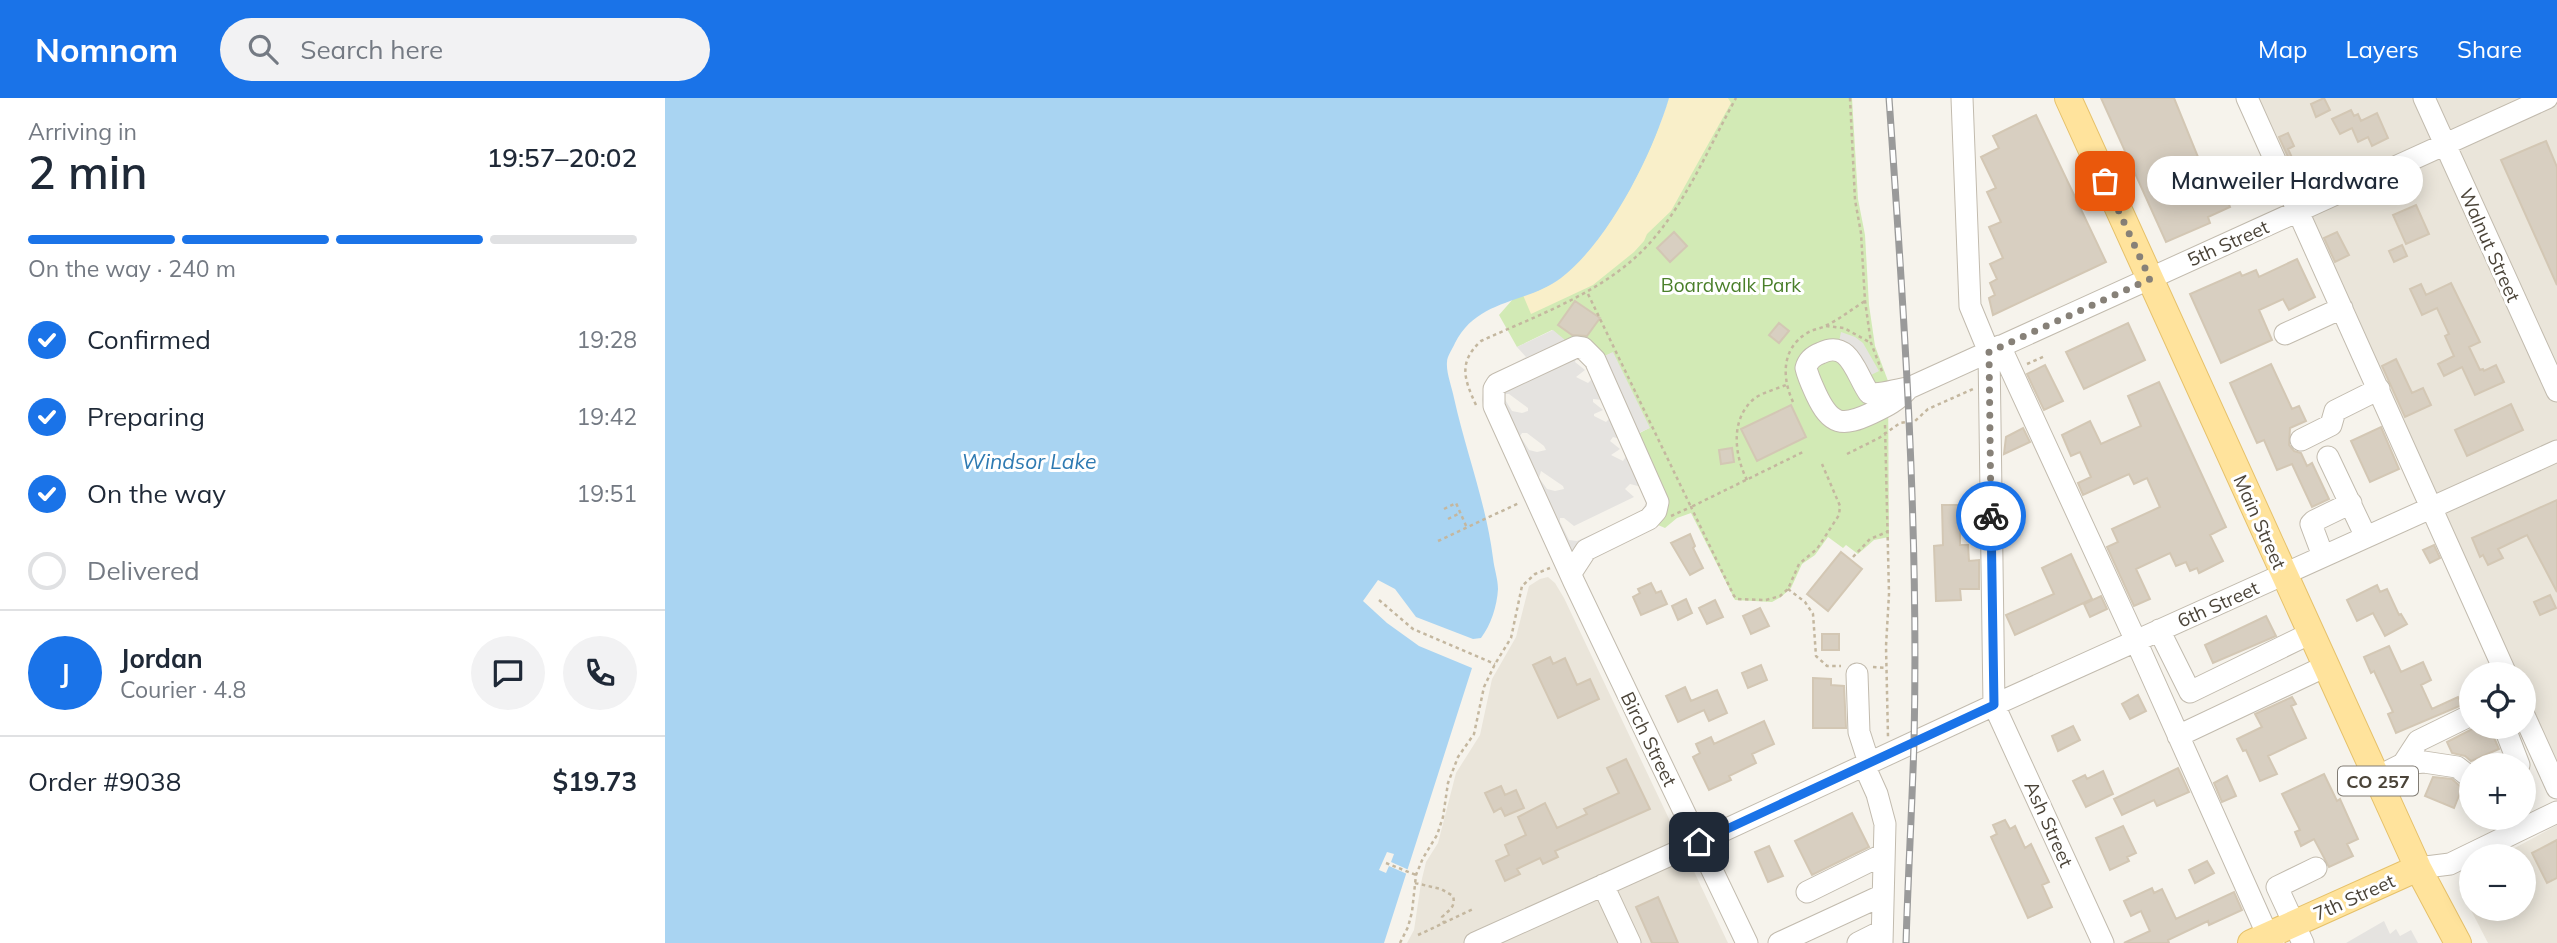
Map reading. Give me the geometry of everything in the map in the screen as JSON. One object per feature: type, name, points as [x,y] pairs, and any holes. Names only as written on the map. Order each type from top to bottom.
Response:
[{"type":"main road","name":"Main Street","points":[[2068,98],[2418,869],[2458,943]]},
{"type":"main road","name":"7th Street","points":[[2264,941],[2299,933],[2418,869]]},
{"type":"street","points":[[1962,98],[1970,306],[1995,349],[2012,371],[2251,899],[2264,941]]},
{"type":"street","points":[[2247,98],[2501,662]]},
{"type":"street","name":"Walnut Street","points":[[2424,98],[2557,391]]},
{"type":"street","name":"5th Street","points":[[1909,388],[2547,98]]},
{"type":"street","points":[[2285,334],[2342,308]]},
{"type":"street","name":"Birch Street","points":[[1571,573],[1586,550],[1649,519],[1656,511],[1658,502],[1595,360],[1583,348],[1569,348],[1503,380],[1494,388],[1494,406],[1571,573],[1747,943]]},
{"type":"street","points":[[1994,705],[1990,381],[1995,349]]},
{"type":"street","points":[[1828,350],[1837,350],[1851,359],[1869,393],[1877,395],[1890,390],[1909,388],[1896,402],[1845,423],[1830,418],[1823,409],[1806,368],[1808,362],[1817,355],[1828,350]]},
{"type":"street","points":[[2301,440],[2331,425],[2335,411],[2379,389]]},
{"type":"street","name":"6th Street","points":[[1475,943],[2557,451]]},
{"type":"street","points":[[2328,457],[2367,537]]},
{"type":"street","points":[[2323,556],[2311,530],[2311,524],[2351,503]]},
{"type":"street","points":[[2159,630],[2190,692],[2311,633]]},
{"type":"street","points":[[2178,736],[2326,666]]},
{"type":"street","points":[[1857,669],[1859,732],[1885,824],[1882,937],[1858,943]]},
{"type":"street","name":"Ash Street","points":[[1994,705],[2103,943]]},
{"type":"street","points":[[2403,764],[2418,741],[2459,721]]},
{"type":"street","points":[[2535,739],[2557,788]]},
{"type":"street","points":[[2377,777],[2403,764],[2424,762],[2459,769]]},
{"type":"street","name":"7th Street","points":[[2536,806],[2557,797]]},
{"type":"street","name":"7th Street","points":[[2418,869],[2450,864],[2557,812]]},
{"type":"street","name":"7th Street","points":[[2418,869],[2444,850],[2485,830]]},
{"type":"street","points":[[1807,892],[1884,854]]},
{"type":"street","points":[[2251,899],[2316,867]]},
{"type":"street","points":[[1603,886],[1630,943]]},
{"type":"street","points":[[2277,887],[2299,933]]},
{"type":"street","points":[[1779,943],[1883,895]]},
{"type":"path","points":[[1850,98],[1855,200],[1861,233],[1865,301],[1871,343],[1882,370],[1883,384]]},
{"type":"path","points":[[1587,292],[1737,598],[1766,600],[1780,596],[1787,589],[1799,564],[1817,549],[1839,515],[1840,506],[1822,464]]},
{"type":"path","points":[[1826,326],[1844,328],[1871,343]]},
{"type":"path","points":[[2012,371],[2045,356]]},
{"type":"path","points":[[1847,454],[1900,424],[1915,421],[1928,410],[1990,381]]},
{"type":"path","points":[[1747,480],[1741,469],[1736,444],[1741,415],[1755,398],[1786,385]]},
{"type":"path","points":[[1884,415],[1889,594],[1889,753]]},
{"type":"path","points":[[1691,507],[1805,451]]},
{"type":"path","points":[[1438,541],[1523,502]]},
{"type":"path","points":[[1444,509],[1456,503],[1467,528]]},
{"type":"path","points":[[1448,519],[1460,513]]},
{"type":"path","points":[[1853,557],[1870,538],[1887,532]]},
{"type":"path","points":[[1787,589],[1805,602],[1813,614],[1814,651],[1821,663],[1857,669],[1887,668]]},
{"type":"path","points":[[1380,600],[1413,629],[1495,664]]},
{"type":"path","points":[[1386,863],[1416,875]]},
{"type":"path","points":[[1415,883],[1441,889],[1453,895],[1455,902],[1453,908],[1442,917],[1444,923]]},
{"type":"path","points":[[1418,935],[1473,909]]},
{"type":"shaded area","points":[[2251,98],[2557,98],[2557,768],[2536,721],[2536,662],[2509,662]]},
{"type":"shaded area","points":[[1553,330],[1565,340],[1574,340],[1600,358],[1613,352],[1650,428],[1636,434],[1665,512],[1663,519],[1655,528],[1560,574],[1484,410],[1482,400],[1484,387],[1492,375],[1526,357],[1517,347]],"holes":[[[1576,359],[1581,359],[1591,371],[1591,380],[1588,383],[1576,377],[1585,370],[1575,362]],[[1505,394],[1528,408],[1528,411],[1522,413],[1512,411],[1504,398]],[[1593,399],[1602,400],[1610,418],[1606,422],[1594,416],[1603,410],[1593,402]],[[1522,433],[1527,433],[1546,450],[1529,450],[1520,436]],[[1613,437],[1620,439],[1627,455],[1623,461],[1611,455],[1620,449],[1610,441]],[[1541,471],[1564,489],[1547,489],[1539,478]],[[1630,484],[1642,487],[1648,500],[1641,512],[1577,541],[1569,540],[1560,522],[1560,518],[1564,518],[1574,526],[1634,497],[1625,489]]]},
{"type":"shaded area","points":[[1841,332],[1863,343],[1879,371],[1869,376],[1839,342]]},
{"type":"shaded area","points":[[1548,577],[1564,598],[1728,943],[1407,943],[1414,930],[1426,862],[1438,843],[1456,773],[1480,735],[1492,679],[1516,637],[1529,586]]},
{"type":"shaded area","points":[[2557,825],[2557,943],[2488,943],[2477,921],[2536,921],[2536,844],[2522,844]]},
{"type":"shaded area","points":[[2384,921],[2390,934],[2396,929],[2400,936],[2411,930],[2418,943],[2346,943]]},
{"type":"green space","name":"Boardwalk Park","points":[[1669,98],[1852,98],[1858,199],[1865,235],[1869,305],[1875,346],[1888,381],[1889,537],[1874,540],[1858,554],[1846,545],[1843,548],[1828,537],[1815,555],[1802,564],[1791,588],[1772,602],[1735,600],[1691,513],[1677,518],[1665,528],[1658,525],[1663,519],[1636,435],[1649,428],[1612,353],[1600,358],[1574,340],[1565,341],[1552,330],[1517,347],[1499,315],[1513,299],[1523,295],[1661,124]]},
{"type":"sand","points":[[1669,98],[1728,98],[1731,103],[1671,211],[1647,234],[1634,252],[1593,285],[1531,314],[1523,295],[1548,286],[1572,268],[1594,243],[1633,184]]},
{"type":"water","name":"Windsor Lake","points":[[665,98],[1669,98],[1652,145],[1627,195],[1612,220],[1579,262],[1548,286],[1504,303],[1476,318],[1465,328],[1448,357],[1448,375],[1486,517],[1497,581],[1495,609],[1485,633],[1481,638],[1473,639],[1416,617],[1395,589],[1378,580],[1363,601],[1387,623],[1419,646],[1472,668],[1384,943],[665,943]]},
{"type":"pier","points":[[1387,852],[1394,854],[1391,862],[1409,870],[1407,874],[1389,866],[1386,873],[1379,870]]},
{"type":"building","points":[[2101,98],[2174,98],[2202,167],[2211,163],[2224,192],[2236,186],[2241,196],[2228,202],[2230,207],[2208,217],[2210,223],[2166,242]]},
{"type":"building","points":[[2324,98],[2330,110],[2316,117],[2311,104]]},
{"type":"building","points":[[2351,110],[2354,116],[2358,114],[2361,121],[2377,113],[2388,138],[2372,146],[2368,137],[2358,142],[2352,128],[2340,134],[2332,119]]},
{"type":"building","points":[[2036,115],[2106,262],[1993,315],[1989,298],[1995,295],[1990,283],[1997,279],[1990,264],[2003,258],[1989,227],[2001,222],[1987,192],[1996,188],[1981,157],[1999,148],[1993,136]]},
{"type":"building","points":[[2288,133],[2294,146],[2288,149],[2301,177],[2298,179],[2279,137]]},
{"type":"building","points":[[2546,141],[2557,167],[2557,285],[2501,160]]},
{"type":"building","points":[[2416,205],[2429,234],[2406,244],[2393,215]]},
{"type":"building","points":[[1674,232],[1687,246],[1670,262],[1657,248]]},
{"type":"building","points":[[2337,232],[2349,255],[2335,262],[2324,238]]},
{"type":"building","points":[[2402,245],[2407,256],[2394,262],[2389,251]]},
{"type":"building","points":[[2297,259],[2315,297],[2289,310],[2283,299],[2259,310],[2272,340],[2221,363],[2190,294],[2240,272],[2242,276],[2256,270],[2259,277]]},
{"type":"building","points":[[2451,283],[2480,342],[2469,347],[2480,370],[2484,371],[2496,365],[2504,382],[2475,395],[2462,367],[2444,376],[2438,364],[2454,356],[2445,336],[2449,334],[2437,308],[2422,315],[2410,289],[2421,284],[2426,295]]},
{"type":"building","points":[[1575,301],[1600,318],[1587,336],[1572,335],[1558,325]]},
{"type":"building","points":[[1779,323],[1789,331],[1779,343],[1769,335]]},
{"type":"building","points":[[2128,323],[2145,360],[2084,389],[2066,352]]},
{"type":"building","points":[[2396,359],[2412,393],[2423,388],[2431,405],[2405,417],[2382,366]]},
{"type":"building","points":[[2271,364],[2292,409],[2299,406],[2306,421],[2290,428],[2289,445],[2294,451],[2301,453],[2307,466],[2312,463],[2329,499],[2312,507],[2292,464],[2277,470],[2264,440],[2257,443],[2230,383]]},
{"type":"building","points":[[2045,365],[2063,401],[2044,410],[2027,374]]},
{"type":"building","points":[[2159,382],[2226,527],[2210,535],[2223,561],[2199,573],[2197,568],[2190,571],[2186,562],[2176,566],[2170,553],[2136,569],[2150,599],[2134,606],[2107,547],[2118,542],[2112,529],[2160,507],[2147,478],[2134,484],[2129,474],[2083,495],[2078,483],[2091,477],[2080,452],[2071,456],[2062,435],[2090,421],[2101,444],[2141,426],[2128,396]]},
{"type":"building","points":[[2511,404],[2523,430],[2467,456],[2455,430]]},
{"type":"building","points":[[1791,405],[1806,437],[1757,461],[1741,429]]},
{"type":"building","points":[[2381,427],[2399,469],[2370,482],[2351,441]]},
{"type":"building","points":[[2023,428],[2030,442],[2004,454],[2006,437]]},
{"type":"building","points":[[1732,448],[1734,462],[1721,464],[1719,450]]},
{"type":"building","points":[[2557,500],[2557,592],[2527,535],[2498,549],[2503,558],[2488,565],[2483,555],[2480,557],[2472,538]]},
{"type":"building","points":[[1942,505],[1960,505],[1960,545],[1968,545],[1969,561],[1979,560],[1979,589],[1960,589],[1961,600],[1936,601],[1934,546],[1943,545]]},
{"type":"building","points":[[1690,534],[1695,546],[1693,548],[1703,568],[1690,575],[1671,543]]},
{"type":"building","points":[[2434,545],[2440,558],[2430,563],[2423,550]]},
{"type":"building","points":[[1841,552],[1862,569],[1828,611],[1807,594]]},
{"type":"building","points":[[2071,554],[2092,599],[2015,635],[2006,615],[2054,594],[2042,568]]},
{"type":"building","points":[[1651,583],[1656,593],[1661,591],[1667,604],[1641,615],[1633,597],[1640,593],[1638,589]]},
{"type":"building","points":[[2377,585],[2380,592],[2387,589],[2399,615],[2401,614],[2407,624],[2385,636],[2373,613],[2357,621],[2347,600]]},
{"type":"building","points":[[2550,595],[2556,608],[2540,615],[2534,602]]},
{"type":"building","points":[[2101,596],[2107,609],[2090,617],[2084,604]]},
{"type":"building","points":[[1686,599],[1692,613],[1678,620],[1672,606]]},
{"type":"building","points":[[1715,600],[1723,617],[1707,624],[1699,608]]},
{"type":"building","points":[[1760,608],[1769,626],[1751,634],[1743,616]]},
{"type":"building","points":[[2266,616],[2276,636],[2213,663],[2205,645]]},
{"type":"building","points":[[1822,634],[1839,634],[1839,650],[1822,650]]},
{"type":"building","points":[[2389,646],[2401,672],[2423,662],[2431,680],[2421,685],[2432,709],[2458,697],[2459,706],[2396,733],[2388,714],[2393,712],[2374,671],[2371,673],[2364,657]]},
{"type":"building","points":[[1550,657],[1553,664],[1565,658],[1577,685],[1590,679],[1599,699],[1558,718],[1533,665]]},
{"type":"building","points":[[1761,665],[1767,680],[1748,688],[1742,673]]},
{"type":"building","points":[[1813,678],[1831,679],[1831,685],[1844,686],[1846,728],[1813,728]]},
{"type":"building","points":[[1685,687],[1691,701],[1717,690],[1727,713],[1709,721],[1704,710],[1678,722],[1666,696]]},
{"type":"building","points":[[2138,695],[2146,711],[2130,719],[2122,704]]},
{"type":"building","points":[[2292,697],[2296,704],[2291,706],[2306,738],[2268,756],[2277,774],[2260,781],[2246,750],[2243,751],[2237,739],[2262,727],[2255,714]]},
{"type":"building","points":[[1764,721],[1774,744],[1752,754],[1756,763],[1729,776],[1731,780],[1709,790],[1693,757],[1700,753],[1696,744],[1711,737],[1714,744]]},
{"type":"building","points":[[2073,726],[2080,740],[2058,751],[2052,736]]},
{"type":"building","points":[[2459,736],[2459,739],[2495,739],[2499,749],[2490,753],[2459,755],[2452,753],[2447,742]]},
{"type":"building","points":[[1626,759],[1650,809],[1555,851],[1558,857],[1543,864],[1540,858],[1517,869],[1520,874],[1505,881],[1496,861],[1509,855],[1505,845],[1526,835],[1518,817],[1545,803],[1557,828],[1587,814],[1584,809],[1619,793],[1607,768]]},
{"type":"building","points":[[2178,768],[2189,792],[2157,806],[2154,800],[2122,815],[2114,799]]},
{"type":"building","points":[[2103,771],[2113,794],[2086,807],[2073,781],[2085,775],[2087,779]]},
{"type":"building","points":[[2324,774],[2337,801],[2340,799],[2358,839],[2347,844],[2353,856],[2329,867],[2314,839],[2301,846],[2295,832],[2300,830],[2282,794]]},
{"type":"building","points":[[2227,776],[2236,796],[2222,802],[2214,783]]},
{"type":"building","points":[[2433,777],[2452,779],[2459,785],[2459,796],[2454,808],[2425,796]]},
{"type":"building","points":[[1501,786],[1505,795],[1516,790],[1524,808],[1505,816],[1501,808],[1494,812],[1485,793]]},
{"type":"building","points":[[1852,813],[1869,847],[1812,875],[1795,841]]},
{"type":"building","points":[[2005,820],[2010,829],[2015,826],[2025,848],[2031,844],[2049,882],[2042,885],[2052,907],[2028,918],[1991,837],[1997,834],[1993,825]]},
{"type":"building","points":[[2123,826],[2136,853],[2127,857],[2129,861],[2110,870],[2096,838]]},
{"type":"building","points":[[2557,840],[2557,878],[2547,883],[2536,861],[2536,851]]},
{"type":"building","points":[[1769,846],[1783,876],[1768,882],[1755,852]]},
{"type":"building","points":[[2207,861],[2214,873],[2195,883],[2189,870]]},
{"type":"building","points":[[2152,888],[2154,893],[2162,889],[2176,919],[2234,892],[2242,910],[2209,925],[2208,921],[2168,940],[2169,943],[2124,943],[2150,931],[2141,911],[2131,916],[2124,901]]},
{"type":"building","points":[[1658,897],[1678,943],[1652,943],[1636,907]]},
{"type":"railway","points":[[1889,98],[1905,339],[1914,581],[1914,742],[1906,943]]},
{"type":"way so far","points":[[1991,516],[1989,352],[2150,279],[2105,181]]},
{"type":"place","name":"Manweiler Hardware","points":[[2105,181]]},
{"type":"route","points":[[1699,842],[1994,705],[1991,516]]}]
